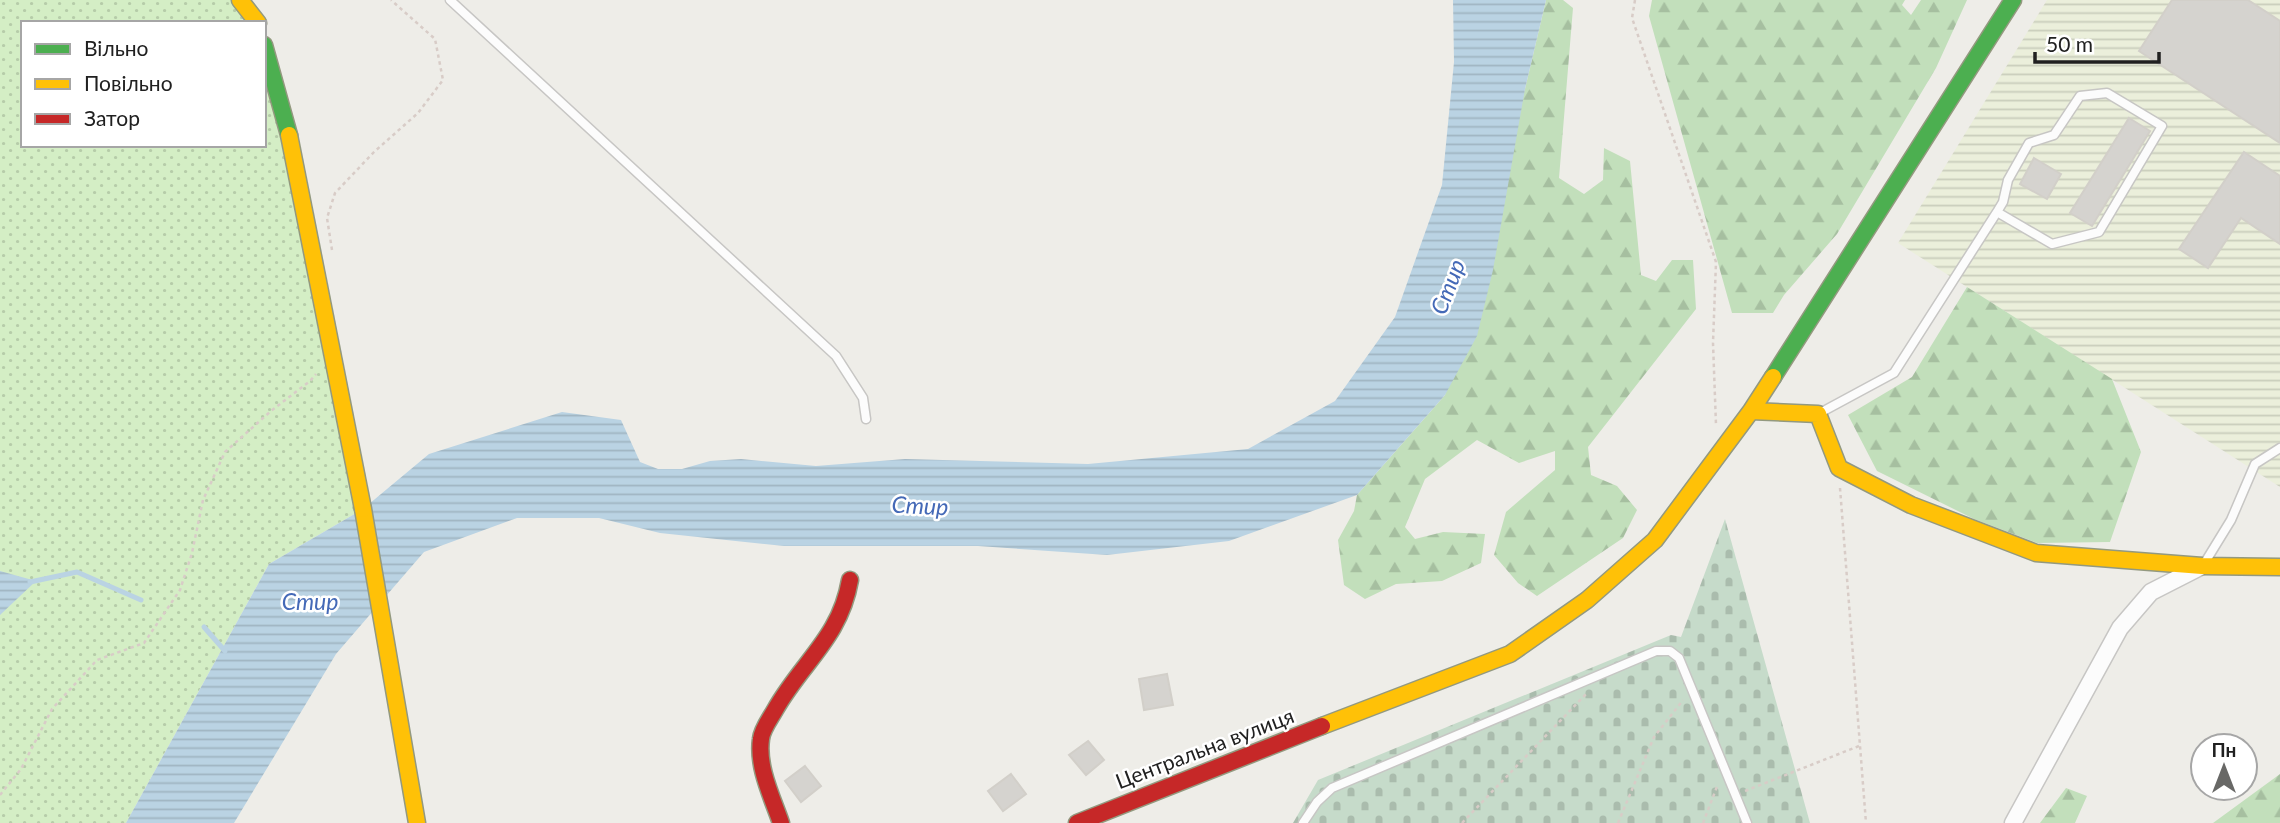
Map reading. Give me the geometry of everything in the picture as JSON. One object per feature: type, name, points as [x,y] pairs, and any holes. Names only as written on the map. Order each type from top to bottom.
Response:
[{"type":"street","points":[[240,0],[256,21]]},
{"type":"street","name":"Центральна вулиця","points":[[1077,823],[1510,654],[1587,600],[1656,540],[1751,411],[2013,0]]},
{"type":"street","points":[[266,52],[289,135],[363,509],[417,823]]},
{"type":"street","points":[[1751,411],[1818,414],[1839,468],[1911,505],[2036,553],[2202,566],[2280,567]]},
{"type":"street","points":[[2013,823],[2120,628],[2151,592],[2202,566]]},
{"type":"street","points":[[781,823],[764,772],[761,736],[779,699],[836,628],[849,599],[850,580]]},
{"type":"lane","points":[[450,0],[836,356],[863,398],[866,419]]},
{"type":"lane","points":[[1818,414],[1894,373],[2003,202],[2008,180],[2029,143],[2054,135],[2080,96],[2107,93],[2162,126],[2099,232],[2052,244],[1997,212]]},
{"type":"lane","points":[[2202,566],[2231,520],[2255,464],[2280,448]]},
{"type":"lane","points":[[1303,823],[1317,802],[1332,788],[1657,651],[1670,651],[1679,658],[1747,823]]},
{"type":"path","points":[[334,257],[327,219],[335,193],[374,152],[418,113],[443,80],[435,39],[391,0]]},
{"type":"path","points":[[1635,0],[1632,18],[1716,262],[1713,343],[1717,456]]},
{"type":"path","points":[[0,795],[22,769],[52,709],[97,660],[144,643],[180,590],[192,553],[203,500],[225,452],[318,372]]},
{"type":"path","points":[[1839,468],[1866,823]]},
{"type":"path","points":[[1462,823],[1602,674]]},
{"type":"path","points":[[1618,823],[1654,737],[1691,688]]},
{"type":"path","points":[[1735,794],[1860,746]]},
{"type":"path","points":[[1703,823],[1724,768]]},
{"type":"green space","points":[[0,0],[240,0],[256,21],[21,21],[21,147],[266,147],[266,54],[363,509],[269,564],[126,823],[0,823]]},
{"type":"green space","points":[[1546,0],[1563,0],[1573,8],[1559,178],[1584,194],[1603,180],[1604,148],[1630,161],[1641,275],[1656,281],[1672,260],[1693,260],[1696,309],[1588,447],[1591,475],[1617,486],[1637,510],[1623,538],[1537,596],[1518,583],[1494,555],[1506,512],[1555,470],[1555,451],[1519,463],[1477,440],[1425,479],[1405,527],[1415,539],[1443,532],[1485,534],[1481,563],[1442,581],[1396,584],[1365,599],[1344,585],[1338,540],[1354,511],[1357,495],[1445,395]]},
{"type":"green space","points":[[1652,0],[1905,0],[1902,5],[1911,15],[1921,0],[1967,0],[1936,68],[1837,234],[1784,295],[1773,313],[1732,313],[1649,16]]},
{"type":"green space","points":[[2047,0],[2280,0],[2280,487],[1898,243]]},
{"type":"green space","points":[[1967,287],[2112,379],[2141,452],[2110,542],[2037,543],[1974,519],[1877,471],[1848,415],[1912,377]]},
{"type":"green space","points":[[1725,519],[1810,823],[1293,823],[1318,780],[1671,635],[1681,637]]},
{"type":"green space","points":[[2280,774],[2280,823],[2213,823],[2242,802],[2259,802],[2259,789]]},
{"type":"green space","points":[[2066,788],[2087,796],[2075,823],[2040,823]]},
{"type":"water","name":"Стир","points":[[1453,0],[1546,0],[1525,89],[1493,270],[1477,336],[1445,395],[1357,495],[1229,541],[1107,555],[978,546],[784,546],[660,533],[599,518],[517,518],[424,552],[336,654],[234,823],[126,823],[269,564],[363,509],[429,454],[562,412],[621,420],[640,462],[658,469],[682,469],[710,461],[741,459],[816,466],[905,459],[1088,464],[1248,449],[1335,401],[1395,317],[1442,185],[1454,62]]},
{"type":"water","points":[[0,571],[36,581],[0,615]]},
{"type":"building","points":[[2172,0],[2248,0],[2280,21],[2280,143],[2139,51]]},
{"type":"building","points":[[2129,118],[2150,131],[2092,226],[2070,213]]},
{"type":"building","points":[[2244,152],[2280,176],[2280,244],[2241,218],[2208,268],[2179,249]]},
{"type":"building","points":[[2034,158],[2061,174],[2047,199],[2020,184]]},
{"type":"building","points":[[1167,674],[1173,705],[1144,710],[1139,679]]},
{"type":"building","points":[[1088,741],[1104,760],[1086,775],[1069,755]]},
{"type":"building","points":[[805,766],[821,786],[801,802],[785,781]]},
{"type":"building","points":[[1011,774],[1026,794],[1003,811],[988,791]]},
{"type":"waterway","points":[[30,582],[77,572],[141,600]]},
{"type":"waterway","points":[[204,627],[225,651]]},
{"type":"traffic: fast","points":[[1773,377],[2013,0]]},
{"type":"traffic: fast","points":[[266,52],[289,135]]},
{"type":"traffic: slow","points":[[240,0],[256,21]]},
{"type":"traffic: slow","points":[[289,135],[363,509]]},
{"type":"traffic: slow","points":[[1322,726],[1510,654],[1587,600],[1655,540],[1751,411],[1773,377]]},
{"type":"traffic: slow","points":[[1751,411],[1818,414],[1839,468],[1911,505],[2036,553],[2202,566],[2280,567]]},
{"type":"traffic: slow","points":[[363,509],[417,823]]},
{"type":"traffic: jam","points":[[781,823],[763,771],[760,750],[762,735],[786,693],[829,634],[838,618],[850,580]]},
{"type":"traffic: jam","points":[[1077,823],[1322,726]]}]
